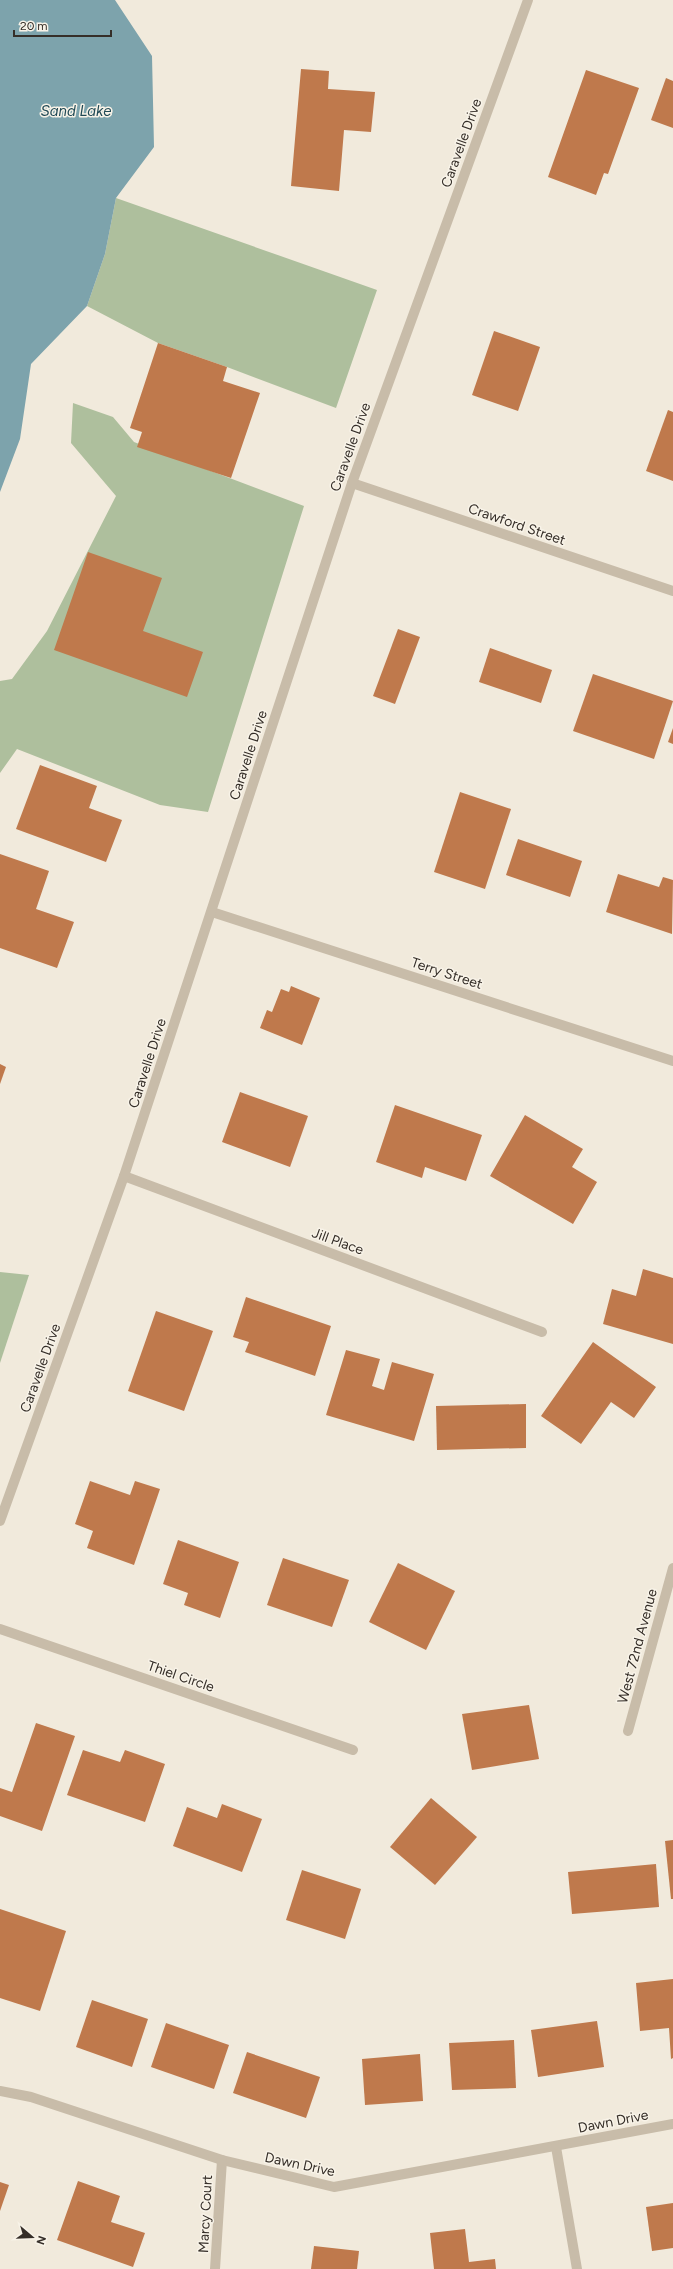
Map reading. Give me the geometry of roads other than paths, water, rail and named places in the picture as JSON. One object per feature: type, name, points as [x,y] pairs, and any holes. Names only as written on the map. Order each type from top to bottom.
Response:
[{"type":"street","name":"Caravelle Drive","points":[[0,1521],[124,1176],[352,483],[528,0]]},
{"type":"street","name":"Crawford Street","points":[[352,483],[673,591]]},
{"type":"street","name":"Terry Street","points":[[212,912],[673,1060]]},
{"type":"street","name":"Jill Place","points":[[124,1176],[542,1332]]},
{"type":"street","name":"West 72nd Avenue","points":[[628,1731],[673,1568]]},
{"type":"street","name":"Thiel Circle","points":[[0,1629],[353,1750]]},
{"type":"street","name":"Dawn Drive","points":[[0,2091],[31,2096],[222,2160],[334,2187],[673,2124]]},
{"type":"street","points":[[556,2146],[577,2269]]},
{"type":"street","name":"Marcy Court","points":[[215,2269],[222,2160]]},
{"type":"water","name":"Sand Lake","points":[[0,0],[115,0],[152,56],[154,147],[116,198],[105,254],[87,306],[31,364],[20,439],[0,492]]}]
